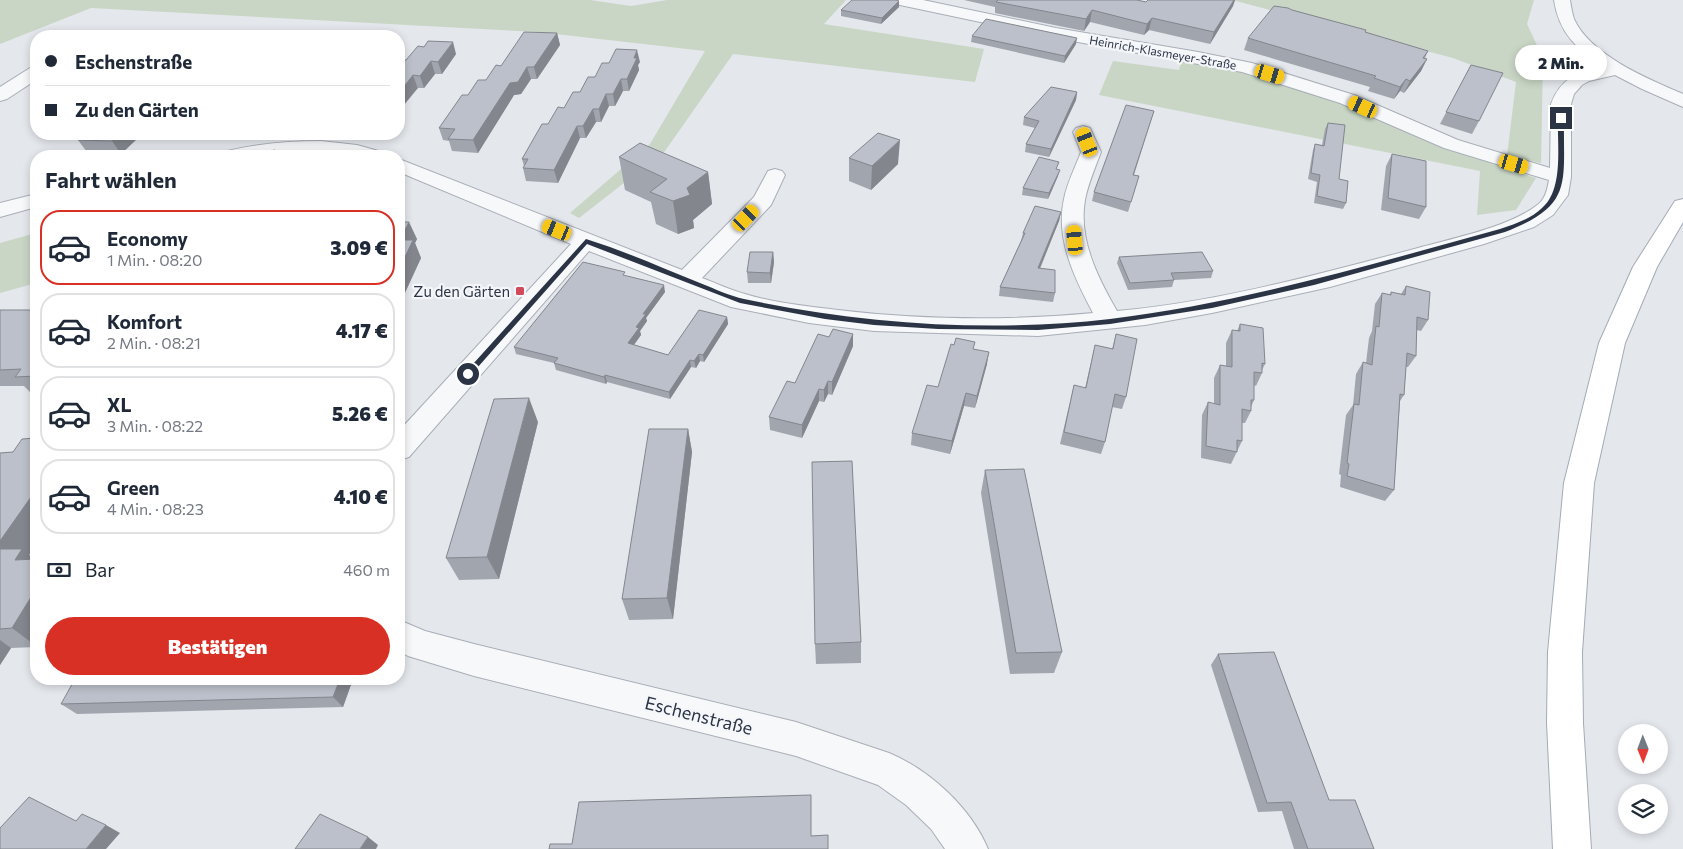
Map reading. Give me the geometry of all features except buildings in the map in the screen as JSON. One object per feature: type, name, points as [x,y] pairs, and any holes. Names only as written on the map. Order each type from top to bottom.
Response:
[{"type":"main road","points":[[1572,849],[1565,723],[1565,652],[1579,483],[1612,343],[1646,267],[1683,206]]},
{"type":"street","name":"Heinrich-Klasmeyer-Straße","points":[[900,0],[1065,35],[1246,67],[1347,99],[1451,144],[1560,178]]},
{"type":"street","points":[[1562,0],[1564,15],[1578,38],[1619,69],[1683,101]]},
{"type":"street","points":[[405,167],[685,281],[740,301],[809,315],[874,323],[989,328],[1110,322],[1212,305],[1275,292],[1503,231],[1526,222],[1545,210],[1556,194],[1560,178],[1561,104],[1564,92],[1569,84],[1587,76],[1619,69]]},
{"type":"street","points":[[0,95],[30,76]]},
{"type":"street","points":[[1083,132],[1091,152],[1075,199],[1073,213],[1075,240],[1082,265],[1110,322]]},
{"type":"street","points":[[268,150],[310,146],[347,150]]},
{"type":"street","points":[[685,281],[763,200],[775,175]]},
{"type":"street","points":[[0,210],[30,202]]},
{"type":"street","points":[[405,442],[509,329],[586,241]]},
{"type":"street","name":"Eschenstraße","points":[[405,638],[420,645],[474,660],[796,739],[889,771],[919,792],[944,816],[969,849]]},
{"type":"green space","points":[[0,0],[590,0],[631,6],[667,0],[846,0],[824,24],[984,49],[975,82],[733,54],[665,151],[579,218],[570,213],[650,144],[705,51],[538,32],[91,8],[35,30],[30,30],[30,32],[0,44]]},
{"type":"green space","points":[[1232,0],[1534,0],[1527,24],[1543,58],[1541,163],[1507,156],[1516,82],[1453,58]]},
{"type":"green space","points":[[1182,58],[1225,67],[1334,100],[1446,148],[1536,178],[1516,210],[1477,215],[1480,171],[1099,95],[1113,61],[1179,70]]},
{"type":"green space","points":[[30,235],[30,285],[0,293],[0,243]]},
{"type":"place","name":"Zu den Gärten","points":[[520,291]]},
{"type":"route","points":[[468,374],[586,241],[740,301],[809,315],[874,323],[989,328],[1110,322],[1212,305],[1314,282],[1503,231],[1526,222],[1545,210],[1556,194],[1560,178],[1561,118]]}]
